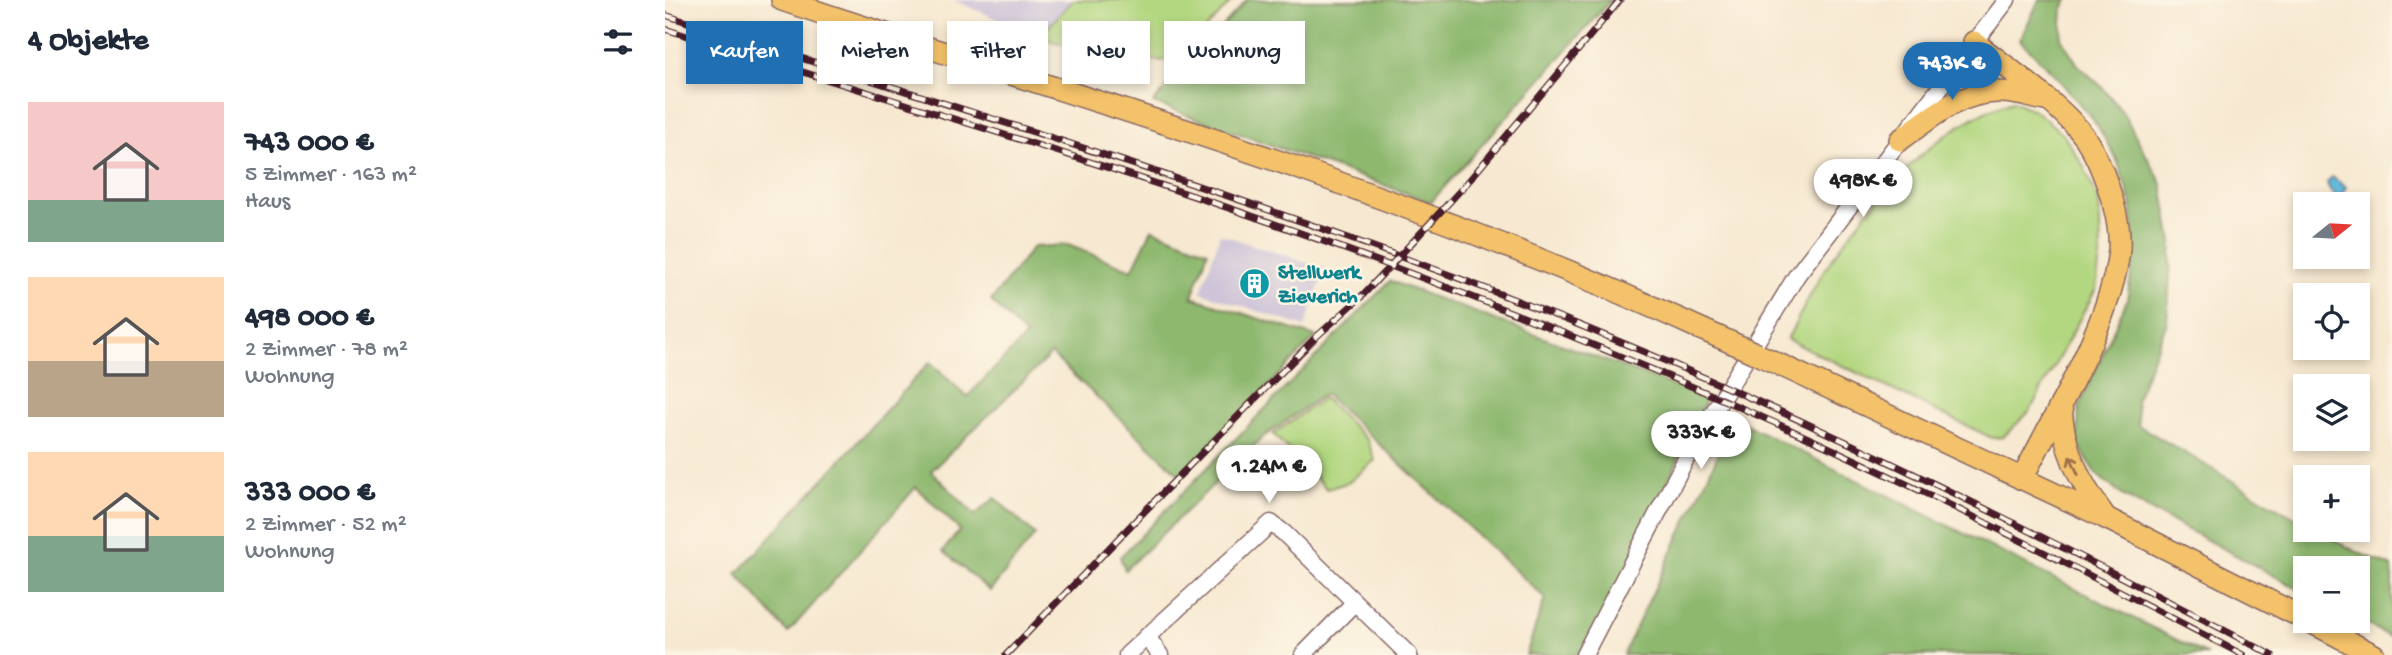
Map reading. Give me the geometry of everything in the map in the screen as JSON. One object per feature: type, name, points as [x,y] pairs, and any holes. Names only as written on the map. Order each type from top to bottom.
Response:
[{"type":"main road","points":[[782,0],[1309,172],[1532,256],[1701,329],[2108,519],[2293,613]]},
{"type":"main road","points":[[1974,42],[2080,131],[2097,158],[2113,197],[2119,248],[2110,294],[2061,403],[2022,479]]},
{"type":"main road","points":[[1900,140],[1962,98],[2000,92],[2046,100]]},
{"type":"main road","points":[[2061,403],[2061,423],[2066,446],[2089,495],[2108,519]]},
{"type":"main road","points":[[2332,633],[2374,655]]},
{"type":"street","points":[[1584,655],[1692,449],[1797,275],[2007,0]]},
{"type":"street","points":[[1127,655],[1271,523],[1409,655]]},
{"type":"street","points":[[1303,655],[1354,603]]},
{"type":"street","points":[[1147,636],[1160,655]]},
{"type":"shaded area","points":[[953,0],[1073,0],[1048,27],[1048,21],[1002,21]]},
{"type":"shaded area","points":[[1220,234],[1325,269],[1305,327],[1201,292]]},
{"type":"green space","points":[[1073,0],[1233,0],[1213,21],[1164,21],[1164,60],[1150,60],[1150,21],[1062,21],[1062,44],[1048,40],[1048,27]]},
{"type":"green space","points":[[1247,0],[1611,0],[1431,202],[1153,103],[1170,84],[1305,84],[1305,21],[1228,21]]},
{"type":"green space","points":[[2039,0],[2068,0],[2063,9],[2061,38],[2078,65],[2102,87],[2122,111],[2162,184],[2172,243],[2167,322],[2136,399],[2138,425],[2293,517],[2293,542],[2338,542],[2366,556],[2293,556],[2293,586],[2122,495],[2095,473],[2077,443],[2079,407],[2127,300],[2135,250],[2131,202],[2117,160],[2096,123],[2055,75],[2020,40]]},
{"type":"green space","points":[[2013,101],[2034,110],[2062,133],[2083,165],[2099,201],[2101,250],[2096,289],[2030,411],[2003,437],[1992,438],[1787,339],[1826,269],[1849,235],[1889,187],[1934,144],[1985,112]]},
{"type":"green space","points":[[1152,229],[1208,251],[1192,297],[1316,337],[1181,476],[1051,354],[931,471],[975,515],[995,498],[1035,535],[990,591],[943,551],[960,530],[916,487],[788,633],[737,574],[930,362],[967,397],[1026,336],[991,301],[1033,247],[1068,245],[1132,270]]},
{"type":"green space","points":[[1390,281],[1707,398],[1587,655],[1526,655],[1545,598],[1325,394],[1263,437],[1125,570],[1120,557]]},
{"type":"green space","points":[[1324,398],[1367,440],[1375,460],[1349,482],[1327,489],[1273,434]]},
{"type":"green space","points":[[1735,419],[2207,655],[1623,655]]},
{"type":"green space","points":[[2370,558],[2392,567],[2392,638],[2370,626]]},
{"type":"water","points":[[2332,177],[2346,187],[2344,192],[2331,192],[2327,182]]},
{"type":"railway","points":[[1006,655],[1316,337],[1360,298],[1467,183],[1620,0]]},
{"type":"railway","points":[[665,15],[1230,197],[1453,276],[1564,319],[1655,356],[1834,436],[2098,565],[2272,655]]},
{"type":"railway","points":[[665,29],[1221,205],[1530,319],[1654,370],[1839,452],[2072,566],[2243,655]]},
{"type":"place","name":"Stellwerk Zieverich","points":[[1255,283]]}]
